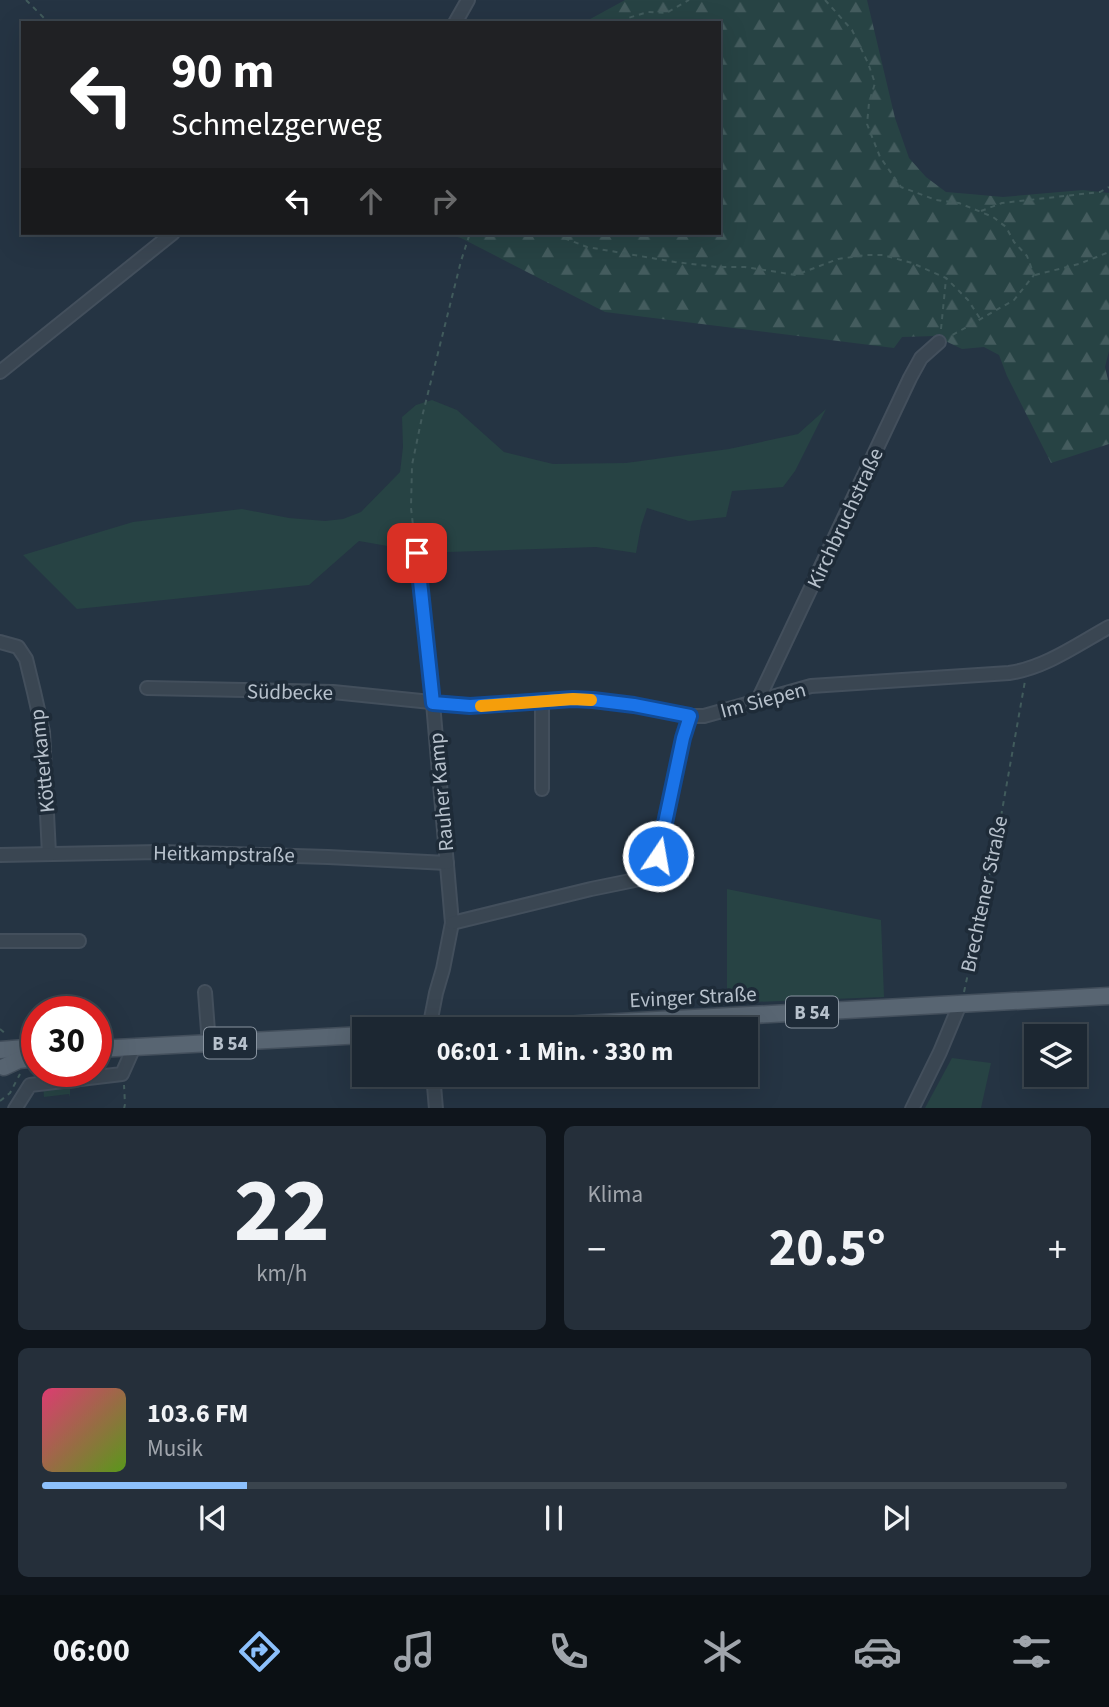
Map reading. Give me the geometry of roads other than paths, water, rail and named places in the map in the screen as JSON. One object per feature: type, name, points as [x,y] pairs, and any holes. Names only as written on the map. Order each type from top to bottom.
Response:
[{"type":"main road","name":"Evinger Straße","points":[[715,1017],[1109,996]]},
{"type":"main road","name":"B 54","points":[[112,1048],[352,1036]]},
{"type":"main road","points":[[1,1062],[21,1054]]},
{"type":"main road","points":[[1,1062],[21,1060]]},
{"type":"street","points":[[456,21],[468,0]]},
{"type":"street","points":[[0,372],[171,235]]},
{"type":"street","name":"Kirchbruchstraße","points":[[758,700],[910,378],[921,358],[939,342]]},
{"type":"street","name":"Rauher Kamp","points":[[417,553],[452,923],[431,1017]]},
{"type":"street","name":"Im Siepen","points":[[452,923],[640,879],[648,874],[658,856],[690,716],[716,713],[811,686],[1026,670],[1109,627]]},
{"type":"street","name":"Kötterkamp","points":[[0,642],[18,647],[26,659],[34,692],[43,732],[50,854]]},
{"type":"street","name":"Südbecke","points":[[147,688],[333,692],[470,706],[593,700],[690,716]]},
{"type":"street","points":[[542,701],[542,789]]},
{"type":"street","name":"Heitkampstraße","points":[[0,855],[159,852],[447,863]]},
{"type":"street","points":[[0,941],[79,941]]},
{"type":"street","points":[[205,992],[209,1044]]},
{"type":"street","points":[[912,1108],[960,1004]]},
{"type":"street","points":[[15,1108],[30,1085],[122,1074],[134,1047]]},
{"type":"street","points":[[434,1087],[436,1108]]}]
